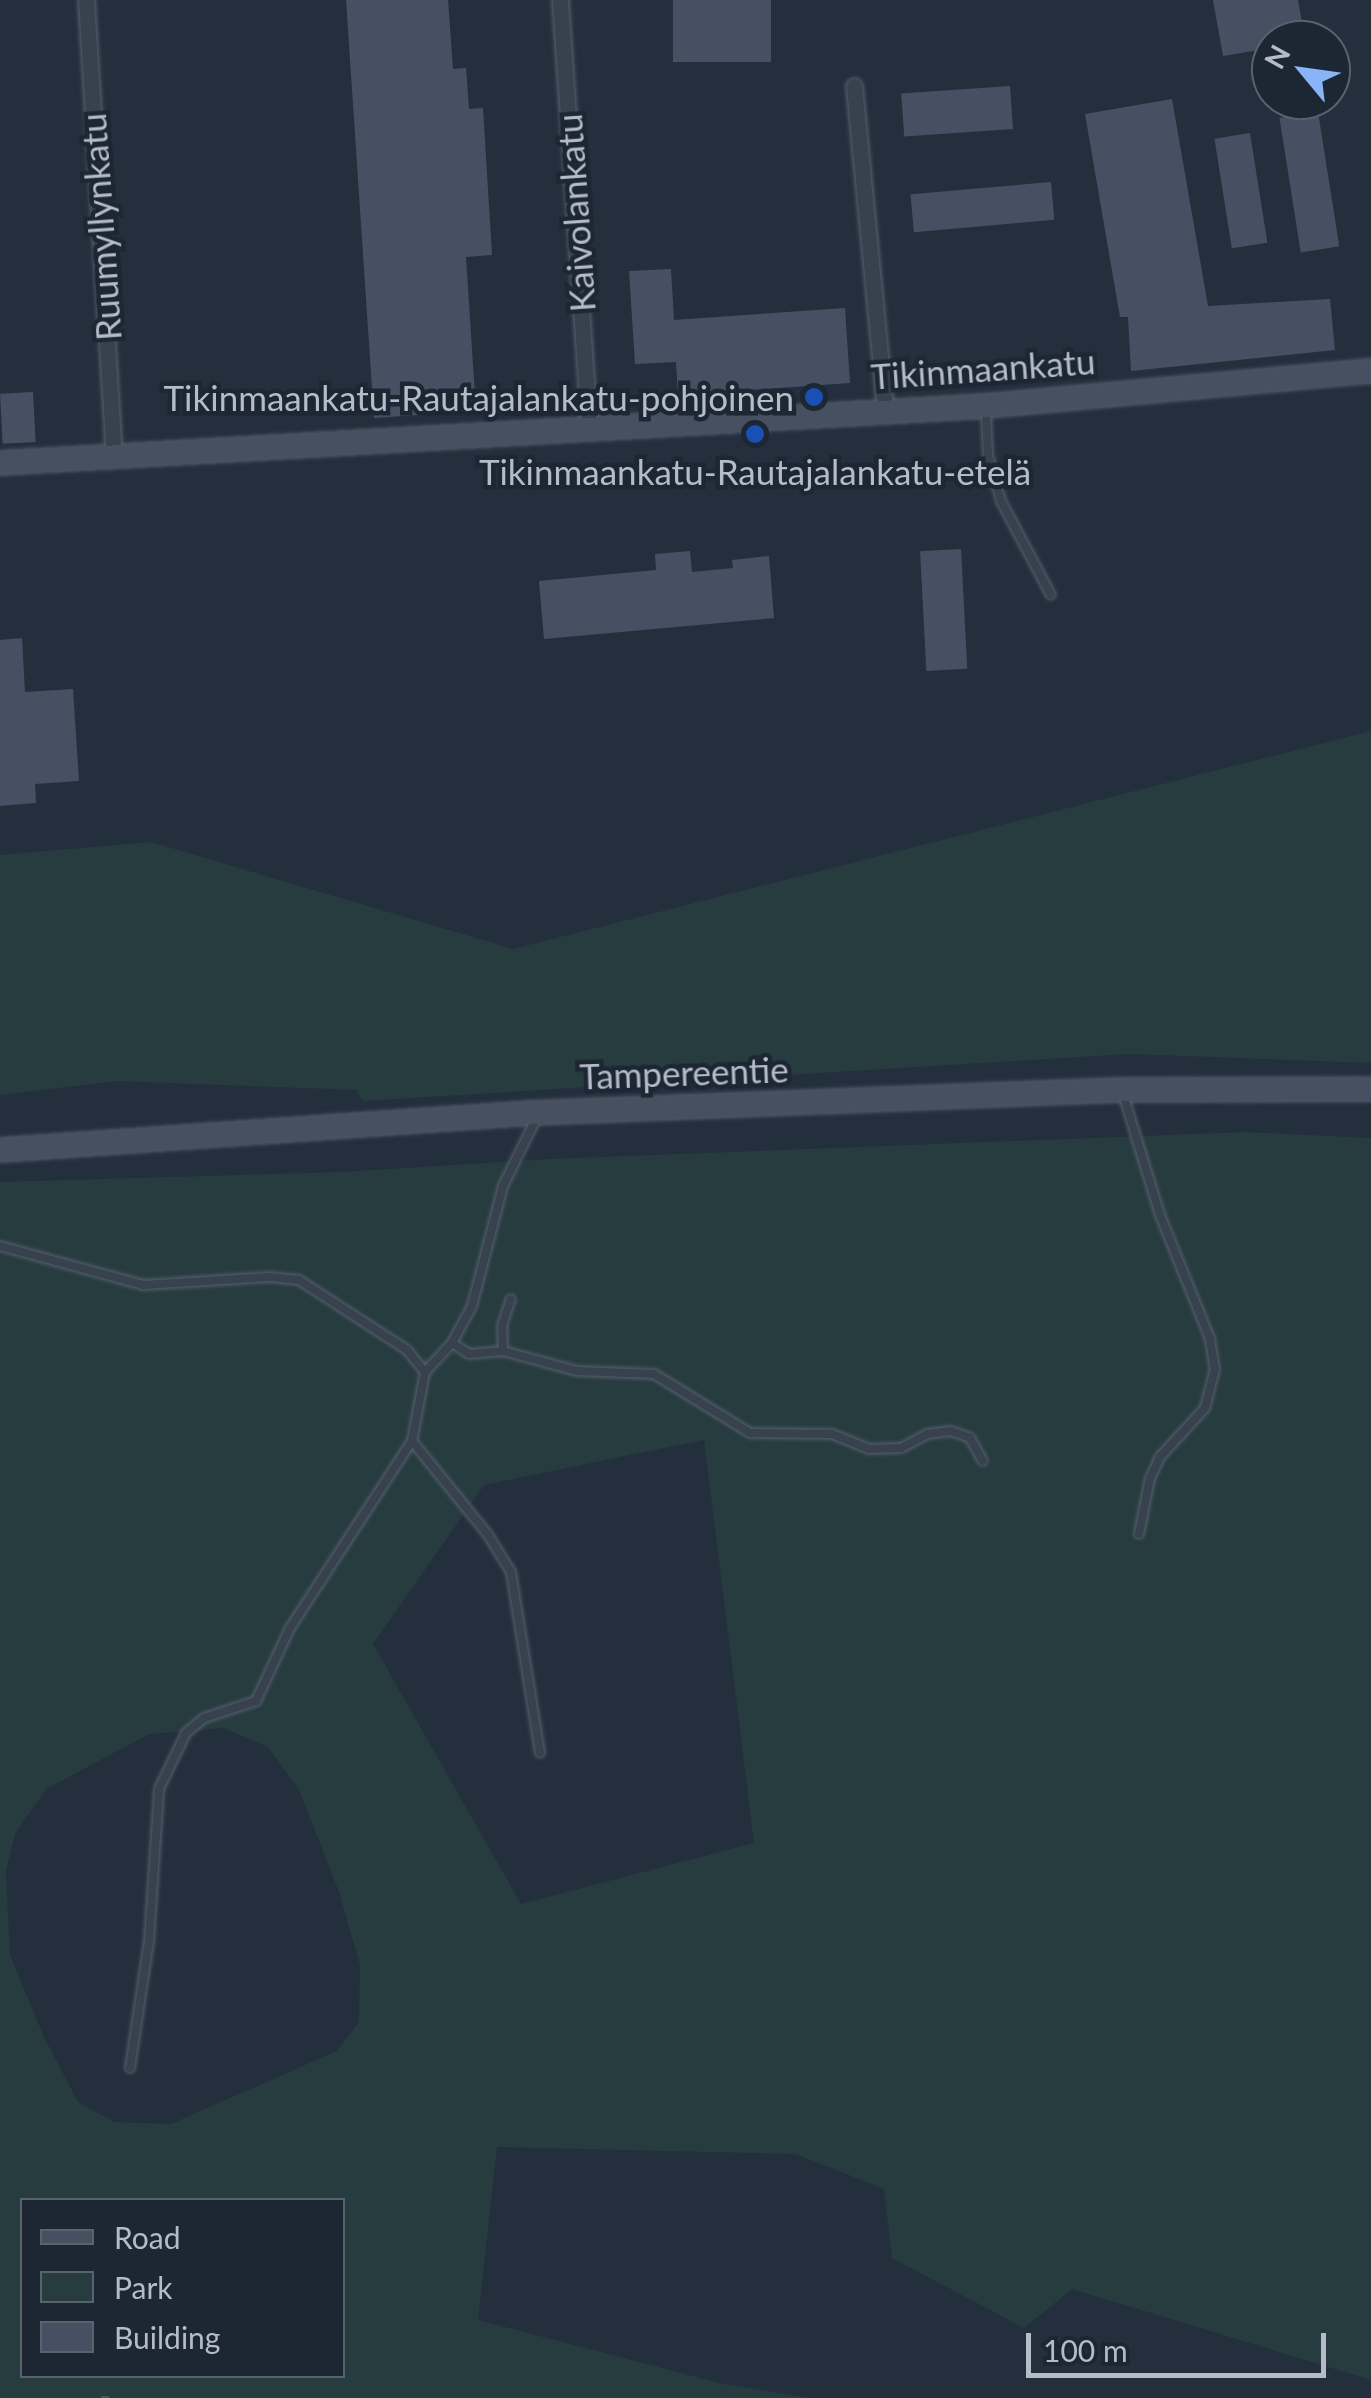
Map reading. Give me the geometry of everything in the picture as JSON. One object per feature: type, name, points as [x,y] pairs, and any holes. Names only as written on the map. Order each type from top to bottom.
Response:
[{"type":"street","name":"Ruumyllynkatu","points":[[86,0],[114,455]]},
{"type":"street","name":"Kaivolankatu","points":[[560,0],[589,427]]},
{"type":"street","points":[[854,86],[885,410]]},
{"type":"street","name":"Tikinmaankatu","points":[[0,463],[985,406],[1371,371]]},
{"type":"street","name":"Tampereentie","points":[[0,1150],[538,1113],[1122,1090],[1371,1089]]},
{"type":"lane","points":[[985,406],[988,455],[1001,501],[1051,594]]},
{"type":"lane","points":[[1122,1090],[1160,1215],[1210,1339],[1215,1370],[1204,1408],[1176,1434],[1155,1468],[1140,1534]]},
{"type":"lane","points":[[130,2068],[149,1940],[159,1789],[186,1733],[204,1718],[256,1701],[290,1628],[412,1441],[425,1372],[452,1343],[472,1306],[502,1186],[538,1113]]},
{"type":"lane","points":[[0,1246],[144,1285],[270,1277],[299,1280],[406,1350],[425,1372]]},
{"type":"lane","points":[[504,1351],[502,1326],[510,1299]]},
{"type":"lane","points":[[452,1343],[469,1354],[504,1351],[578,1371],[654,1374],[750,1433],[799,1430],[832,1434],[869,1449],[901,1448],[927,1434],[951,1431],[970,1438],[983,1460]]},
{"type":"lane","points":[[412,1441],[488,1534],[511,1572],[540,1753]]},
{"type":"path","points":[[101,2398],[116,2398]]},
{"type":"green space","points":[[1371,731],[1371,1063],[1129,1054],[362,1101],[357,1090],[117,1081],[0,1095],[0,855],[151,842],[513,949]]},
{"type":"green space","points":[[1245,1132],[1371,1138],[1371,2380],[1072,2289],[1024,2328],[892,2258],[884,2189],[796,2154],[497,2147],[478,2320],[723,2384],[809,2398],[0,2398],[0,1182],[342,1172],[551,1159]],"holes":[[[704,1440],[754,1843],[521,1904],[373,1644],[484,1485]],[[224,1728],[268,1747],[299,1790],[339,1892],[360,1965],[359,2022],[337,2051],[171,2124],[114,2122],[78,2102],[44,2037],[10,1955],[6,1871],[15,1834],[46,1789],[149,1734]]]},
{"type":"building","points":[[346,0],[448,0],[453,69],[466,68],[469,109],[483,108],[492,255],[466,257],[476,411],[374,418]]},
{"type":"building","points":[[673,0],[771,0],[771,62],[673,62]]},
{"type":"building","points":[[1213,0],[1298,0],[1302,20],[1251,20],[1251,51],[1223,56]]},
{"type":"building","points":[[1010,86],[1013,129],[904,136],[901,94]]},
{"type":"building","points":[[1172,99],[1208,306],[1330,299],[1335,350],[1131,371],[1128,317],[1120,317],[1085,114]]},
{"type":"building","points":[[1280,120],[1319,120],[1339,246],[1301,252]]},
{"type":"building","points":[[1250,133],[1267,243],[1232,248],[1214,139]]},
{"type":"building","points":[[1051,182],[1054,220],[914,232],[911,194]]},
{"type":"building","points":[[671,269],[674,320],[845,308],[850,383],[678,395],[676,362],[635,364],[629,271]]},
{"type":"building","points":[[33,392],[36,442],[3,444],[0,394]]},
{"type":"building","points":[[961,549],[967,669],[926,671],[920,551]]},
{"type":"building","points":[[690,551],[692,572],[733,568],[732,560],[769,556],[774,618],[544,639],[539,581],[656,570],[655,554]]},
{"type":"building","points":[[22,638],[25,692],[73,689],[79,781],[35,784],[36,803],[0,806],[0,640]]},
{"type":"place","name":"Tikinmaankatu-Rautajalankatu-pohjoinen","points":[[814,397]]},
{"type":"place","name":"Tikinmaankatu-Rautajalankatu-etelä","points":[[755,434]]}]
